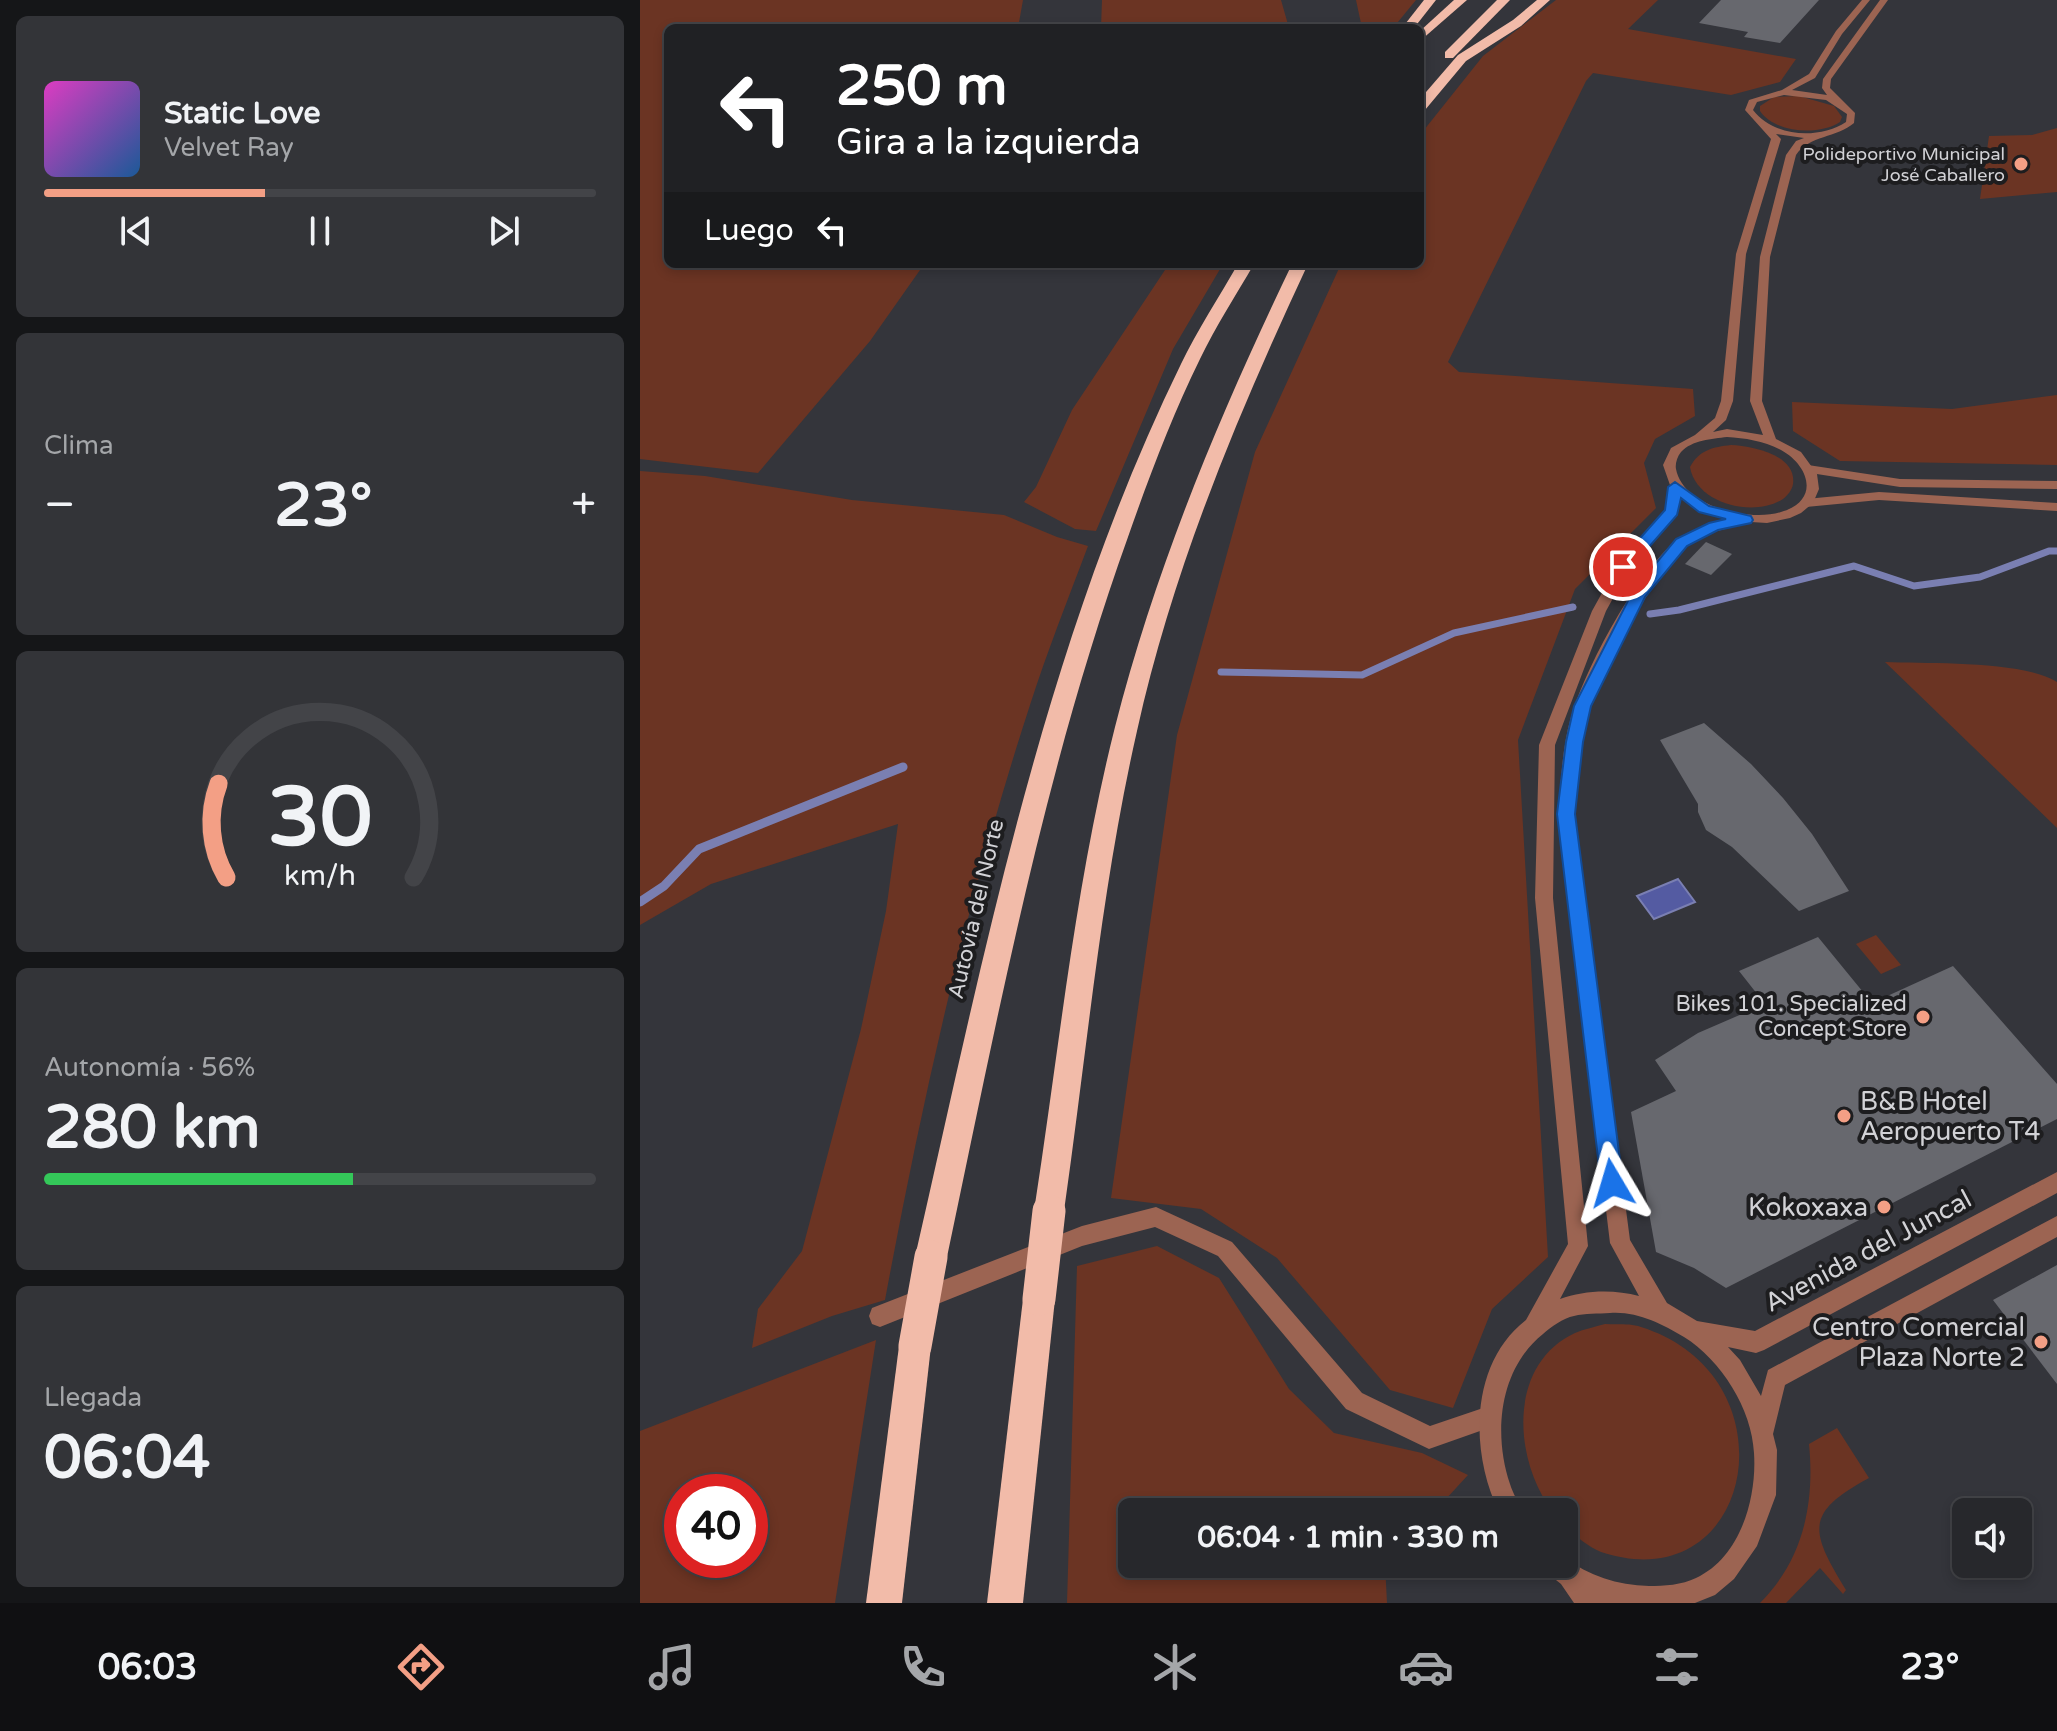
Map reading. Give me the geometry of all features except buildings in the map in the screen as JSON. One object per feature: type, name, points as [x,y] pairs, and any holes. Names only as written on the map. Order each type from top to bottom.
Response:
[{"type":"highway","points":[[1411,24],[1430,0]]},
{"type":"highway","points":[[1424,33],[1461,0]]},
{"type":"highway","points":[[1424,86],[1450,54],[1504,0]]},
{"type":"highway","points":[[1424,102],[1462,58],[1517,23],[1544,0]]},
{"type":"highway","name":"Autovía del Norte","points":[[884,1603],[915,1346],[931,1257],[1029,817],[1069,672],[1122,522],[1184,373],[1244,268]]},
{"type":"highway","points":[[1005,1603],[1049,1211],[1112,797],[1141,675],[1202,488],[1247,373],[1298,268]]},
{"type":"street","points":[[1746,520],[1704,509],[1675,487],[1669,475],[1675,452],[1720,420],[1727,401],[1741,254],[1776,139],[1749,110],[1753,100],[1798,85],[1812,76],[1839,33],[1866,0]]},
{"type":"street","points":[[1765,126],[1793,134],[1824,134],[1836,132],[1850,123],[1851,113],[1826,88],[1827,79],[1884,0]]},
{"type":"street","points":[[1770,93],[1814,94],[1840,104]]},
{"type":"street","points":[[1771,441],[1756,401],[1765,257],[1791,155],[1799,143],[1824,134]]},
{"type":"street","points":[[1658,1308],[1620,1243],[1566,814],[1570,768],[1582,706],[1638,595],[1682,543],[1714,527],[1792,513],[1806,503],[1812,492],[1813,481],[1800,458],[1771,441],[1742,434],[1700,437]]},
{"type":"street","points":[[1808,469],[1900,483],[2057,485]]},
{"type":"street","points":[[1506,1498],[1492,1462],[1489,1417],[1497,1381],[1512,1350],[1534,1326],[1578,1246],[1544,898],[1547,745],[1599,611],[1623,567],[1672,511],[1675,487]]},
{"type":"street","points":[[1806,503],[1879,496],[2057,507]]},
{"type":"street","name":"Avenida del Juncal","points":[[1699,1331],[1756,1342],[2057,1182]]},
{"type":"street","points":[[880,1316],[1082,1236],[1156,1217],[1225,1249],[1354,1401],[1429,1438],[1489,1417]]},
{"type":"street","points":[[1763,1433],[1776,1378],[2057,1226]]},
{"type":"street","points":[[1534,1326],[1571,1305],[1614,1299],[1658,1308],[1699,1331],[1727,1359],[1749,1394],[1763,1433],[1767,1478],[1758,1521],[1737,1559],[1707,1595],[1661,1601],[1614,1597],[1577,1578]]},
{"type":"street","points":[[1568,1578],[1589,1603]]},
{"type":"shaded area","points":[[640,0],[1023,0],[1019,24],[664,24],[664,268],[923,268],[870,341],[758,473],[640,459]]},
{"type":"shaded area","points":[[1102,0],[1281,0],[1288,24],[1101,24]]},
{"type":"shaded area","points":[[1356,0],[1416,0],[1396,24],[1361,24]]},
{"type":"shaded area","points":[[1556,0],[1658,0],[1628,29],[1796,59],[1780,82],[1731,95],[1593,73],[1586,81],[1448,362],[1459,372],[1693,389],[1695,416],[1655,439],[1644,463],[1656,508],[1575,589],[1518,740],[1548,1257],[1492,1309],[1453,1408],[1390,1390],[1277,1258],[1201,1209],[1111,1198],[1177,735],[1255,452],[1339,268],[1424,268],[1424,130],[1483,56]]},
{"type":"shaded area","points":[[1799,96],[1834,106],[1842,117],[1840,122],[1821,129],[1798,130],[1776,124],[1760,111],[1760,106],[1774,97]]},
{"type":"shaded area","name":"Polideportivo Municipal José Caballero","points":[[2057,128],[2057,192],[1980,199],[1989,136],[2032,135]]},
{"type":"shaded area","points":[[1166,268],[1221,268],[1173,349],[1096,531],[1075,529],[1024,502],[1036,487],[1072,410]]},
{"type":"shaded area","points":[[2057,395],[2057,465],[1840,461],[1793,431],[1792,402],[1952,409]]},
{"type":"shaded area","points":[[1731,445],[1760,450],[1788,465],[1793,484],[1788,494],[1771,505],[1742,507],[1714,498],[1703,490],[1690,467],[1707,450]]},
{"type":"shaded area","points":[[640,471],[705,476],[852,500],[1004,515],[1088,546],[1037,685],[986,851],[914,1150],[885,1300],[832,1316],[752,1348],[758,1309],[802,1251],[861,1029],[886,911],[898,824],[711,884],[640,925]]},
{"type":"shaded area","points":[[1885,662],[1998,667],[2041,675],[2057,682],[2057,828]]},
{"type":"shaded area","points":[[1876,935],[1901,965],[1881,974],[1856,944]]},
{"type":"shaded area","points":[[1157,1246],[1219,1278],[1289,1389],[1334,1433],[1422,1453],[1468,1475],[1447,1498],[1118,1498],[1118,1578],[1386,1578],[1387,1603],[1067,1603],[1077,1266]]},
{"type":"shaded area","points":[[1605,1324],[1641,1327],[1690,1353],[1722,1390],[1738,1433],[1737,1477],[1722,1516],[1694,1545],[1653,1559],[1601,1552],[1578,1537],[1578,1498],[1544,1498],[1540,1491],[1530,1467],[1525,1442],[1527,1391],[1537,1367],[1553,1348],[1575,1333]]},
{"type":"shaded area","points":[[876,1340],[835,1603],[640,1603],[640,1431]]},
{"type":"shaded area","points":[[1837,1428],[1869,1478],[1833,1502],[1824,1513],[1820,1525],[1825,1553],[1846,1590],[1843,1594],[1820,1568],[1786,1603],[1760,1603],[1787,1568],[1803,1530],[1810,1488],[1809,1444]]},
{"type":"water","points":[[1678,879],[1695,902],[1654,919],[1637,896]]},
{"type":"waterway","points":[[1650,614],[1679,610],[1854,566],[1914,586],[1980,577],[2049,551],[2057,551]]},
{"type":"waterway","points":[[1221,672],[1362,675],[1454,633],[1573,607]]},
{"type":"waterway","points":[[640,902],[664,886],[699,849],[903,767]]},
{"type":"place","name":"Polideportivo Municipal José Caballero","points":[[2021,164]]},
{"type":"place","name":"Bikes 101. Specialized Concept Store","points":[[1923,1017]]},
{"type":"place","name":"B&B Hotel Aeropuerto T4","points":[[1844,1116]]},
{"type":"place","name":"Kokoxaxa","points":[[1884,1207]]},
{"type":"place","name":"Centro Comercial Plaza Norte 2","points":[[2041,1342]]},
{"type":"route","points":[[1612,1183],[1566,814],[1574,742],[1582,706],[1638,595],[1682,543],[1714,527],[1746,520],[1704,509],[1675,487],[1672,511],[1657,532],[1623,567]]}]
